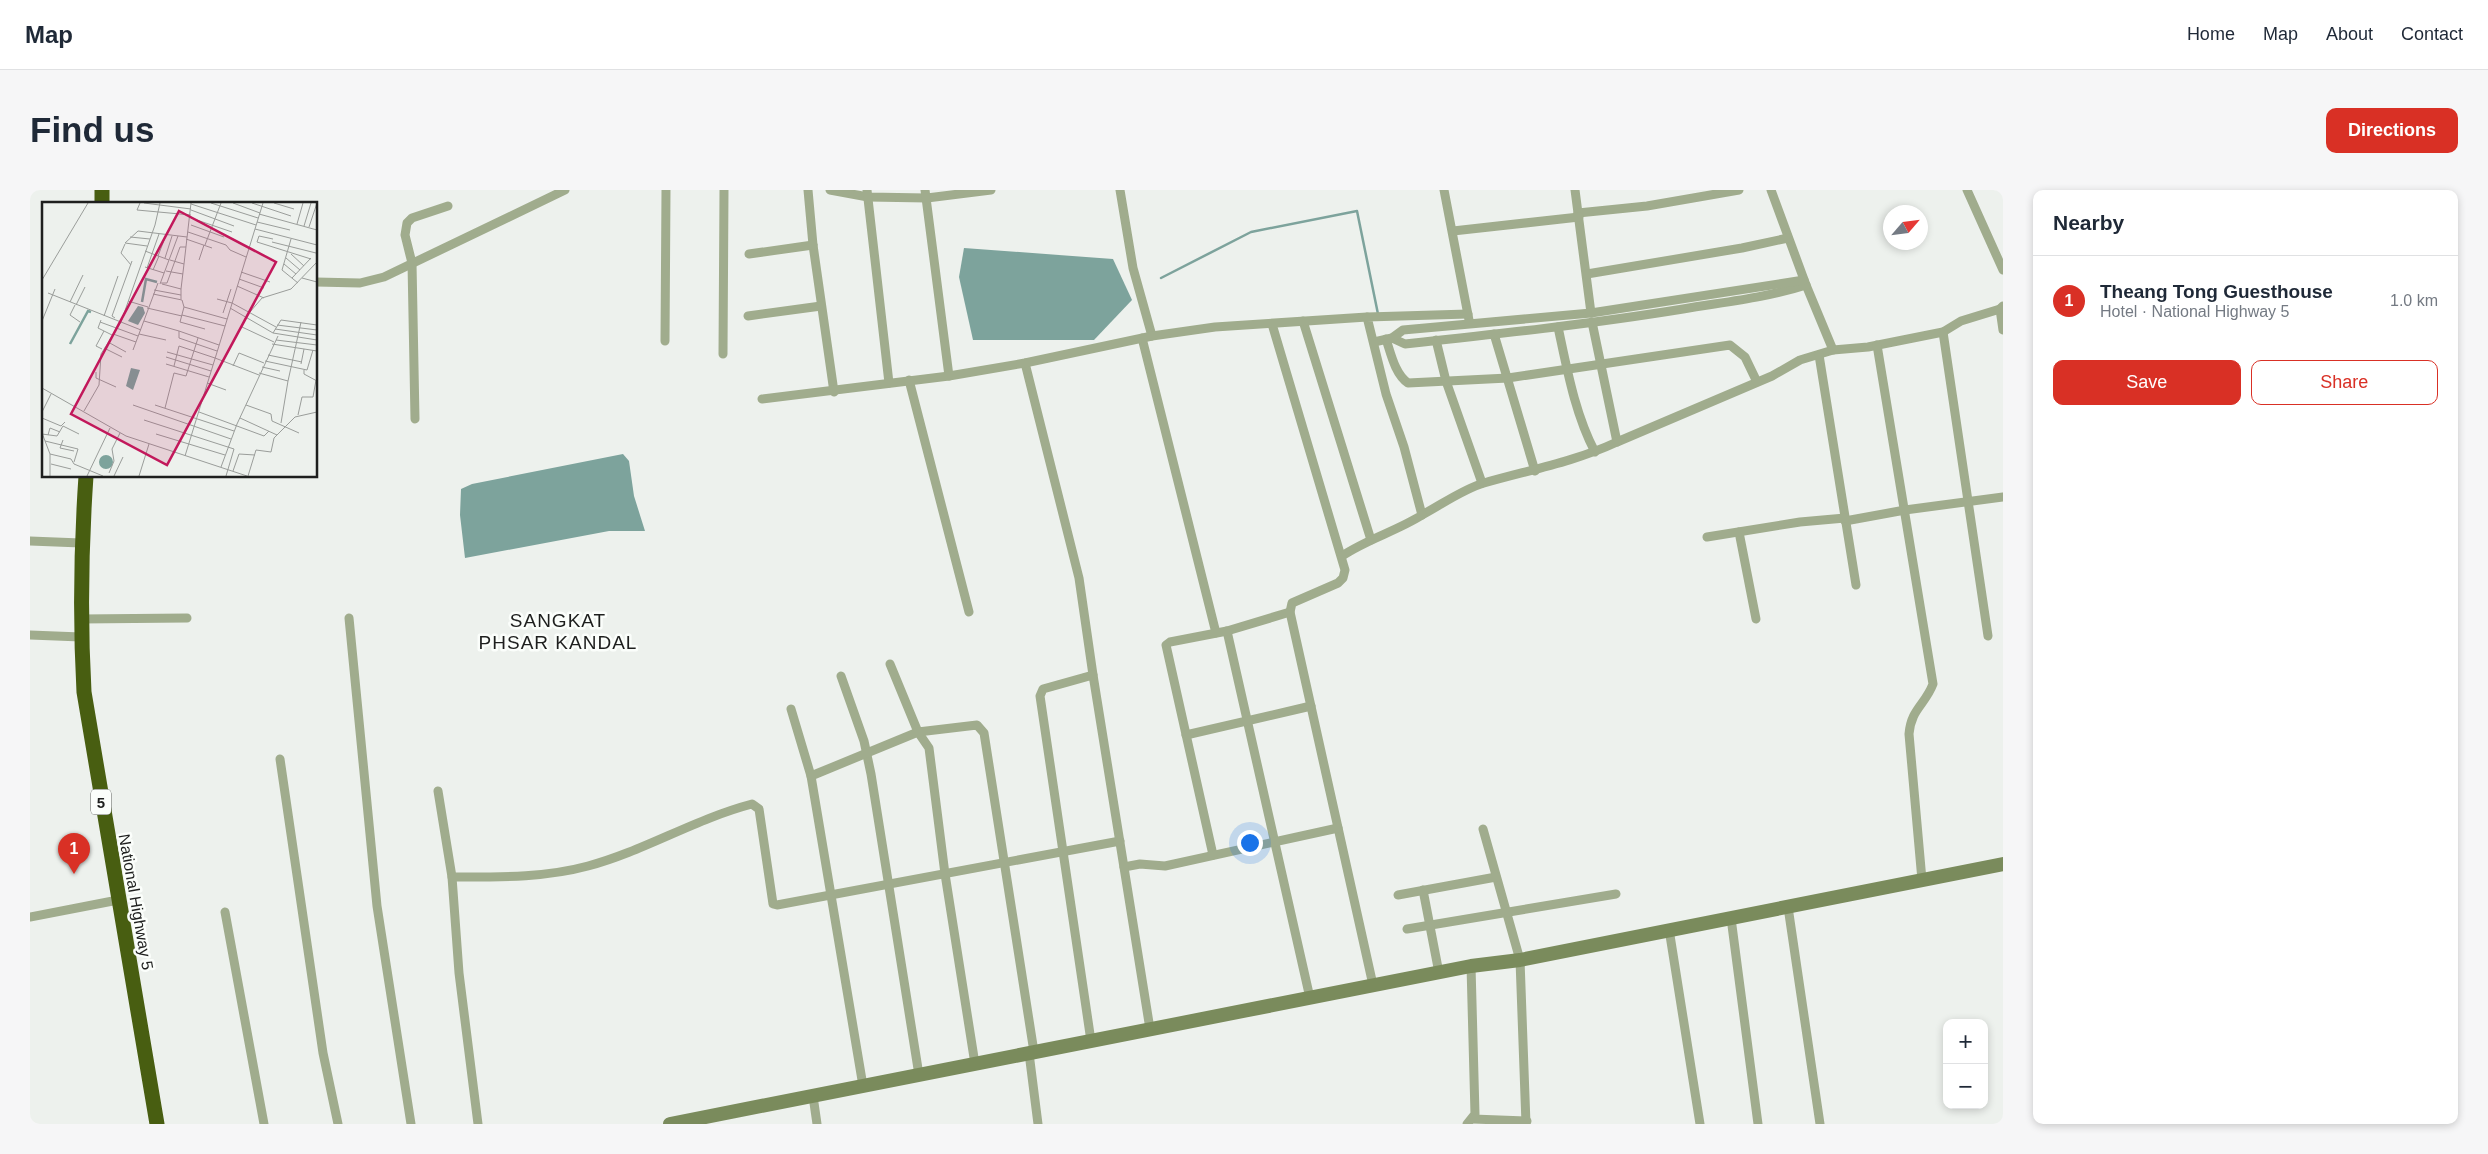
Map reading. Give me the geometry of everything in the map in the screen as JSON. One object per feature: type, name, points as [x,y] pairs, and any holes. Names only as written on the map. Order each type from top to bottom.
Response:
[{"type":"highway","name":"National Highway 5","points":[[86,478],[81,543],[80,637],[84,692],[157,1124]]},
{"type":"street","points":[[318,282],[360,283],[384,277],[565,190]]},
{"type":"street","points":[[666,190],[666,341]]},
{"type":"street","points":[[723,354],[724,190]]},
{"type":"street","points":[[808,190],[813,245],[834,392]]},
{"type":"street","points":[[830,190],[926,194],[991,190]]},
{"type":"street","points":[[1120,190],[1133,268],[1152,336]]},
{"type":"street","points":[[1444,190],[1470,325]]},
{"type":"street","points":[[1575,190],[1599,364],[1617,442]]},
{"type":"street","points":[[1453,231],[1648,206],[1739,190]]},
{"type":"street","points":[[1771,190],[1805,283],[1833,350]]},
{"type":"street","points":[[1967,190],[2003,270]]},
{"type":"street","points":[[867,193],[888,384]]},
{"type":"street","points":[[926,194],[949,376]]},
{"type":"street","points":[[415,419],[412,263],[406,235],[408,223],[412,218],[448,206]]},
{"type":"street","points":[[1587,274],[1742,248],[1788,238]]},
{"type":"street","points":[[749,254],[813,245]]},
{"type":"street","points":[[1374,342],[1389,339],[1403,330],[1592,318],[1784,292],[1805,283]]},
{"type":"street","points":[[748,316],[822,306]]},
{"type":"street","points":[[1342,556],[1372,540],[1406,526],[1422,515],[1482,483],[1535,471],[1595,452],[1757,382],[1800,360],[1819,356],[1833,350],[1877,345],[1943,332],[1961,321],[2002,307],[2003,330]]},
{"type":"street","points":[[762,399],[834,392],[909,380],[949,376],[1025,363],[1152,336],[1215,327],[1367,317],[1468,314]]},
{"type":"street","points":[[1367,317],[1386,394],[1404,447],[1422,515]]},
{"type":"street","points":[[1389,339],[1405,344],[1558,327],[1592,318]]},
{"type":"street","points":[[1303,321],[1372,540]]},
{"type":"street","points":[[1272,324],[1345,570],[1343,578],[1325,590],[1292,602],[1290,612],[1373,985]]},
{"type":"street","points":[[1558,327],[1567,369],[1587,437],[1595,452]]},
{"type":"street","points":[[1943,332],[1966,500],[1988,636]]},
{"type":"street","points":[[1494,334],[1535,471]]},
{"type":"street","points":[[1142,338],[1216,633]]},
{"type":"street","points":[[1389,339],[1398,371],[1402,379],[1408,383],[1508,378],[1730,345],[1745,357],[1757,382]]},
{"type":"street","points":[[1436,340],[1446,380],[1482,483]]},
{"type":"street","points":[[1877,345],[1933,684],[1930,694],[1910,719],[1909,734],[1922,880]]},
{"type":"street","points":[[1819,356],[1856,585]]},
{"type":"street","points":[[1025,363],[1079,578],[1150,1029]]},
{"type":"street","points":[[909,380],[970,612]]},
{"type":"street","points":[[1707,537],[1845,520],[1966,500],[2003,497]]},
{"type":"street","points":[[1738,532],[1756,619]]},
{"type":"street","points":[[30,541],[81,543]]},
{"type":"street","points":[[1213,855],[1166,645],[1170,642],[1227,631],[1290,612]]},
{"type":"street","points":[[81,618],[187,618]]},
{"type":"street","points":[[349,618],[377,906],[411,1124]]},
{"type":"street","points":[[1227,631],[1310,998]]},
{"type":"street","points":[[30,635],[80,637]]},
{"type":"street","points":[[890,664],[918,732],[929,748],[945,874],[975,1064]]},
{"type":"street","points":[[1091,1041],[1040,696],[1043,689],[1093,675]]},
{"type":"street","points":[[841,676],[866,753],[919,1075]]},
{"type":"street","points":[[1186,735],[1311,706]]},
{"type":"street","points":[[791,709],[811,776],[863,1086]]},
{"type":"street","points":[[811,776],[918,732],[980,726],[984,733],[1032,1053],[1038,1124]]},
{"type":"street","points":[[280,759],[323,1053],[338,1124]]},
{"type":"street","points":[[438,791],[452,877],[459,973],[478,1124]]},
{"type":"street","points":[[452,877],[528,876],[590,865],[698,822],[752,804],[759,809],[773,904],[777,905],[1120,841]]},
{"type":"street","points":[[1124,866],[1140,864],[1164,866],[1338,828]]},
{"type":"street","points":[[1470,1121],[1526,1122],[1520,960],[1483,829]]},
{"type":"street","points":[[670,1124],[1439,972],[1520,960],[2003,864]]},
{"type":"street","points":[[1398,895],[1496,877]]},
{"type":"street","points":[[1423,890],[1439,972]]},
{"type":"street","points":[[1407,928],[1616,894]]},
{"type":"street","points":[[30,917],[118,900]]},
{"type":"street","points":[[1788,907],[1820,1124]]},
{"type":"street","points":[[225,912],[264,1124]]},
{"type":"street","points":[[1731,918],[1758,1124]]},
{"type":"street","points":[[1669,929],[1700,1124]]},
{"type":"street","points":[[1470,1121],[1475,1114],[1471,966]]},
{"type":"street","points":[[813,1096],[817,1124]]},
{"type":"water","points":[[964,248],[1113,259],[1132,300],[1094,340],[973,340],[959,277]]},
{"type":"water","points":[[623,454],[629,461],[634,496],[645,531],[609,531],[465,558],[460,515],[461,489],[472,484]]},
{"type":"waterway","points":[[1161,278],[1251,232],[1357,211],[1378,314]]},
{"type":"place","name":"Theang Tong Guesthouse","points":[[74,874]]},
{"type":"district","name":"SANGKAT PHSAR KANDAL","points":[[558,631]]}]
